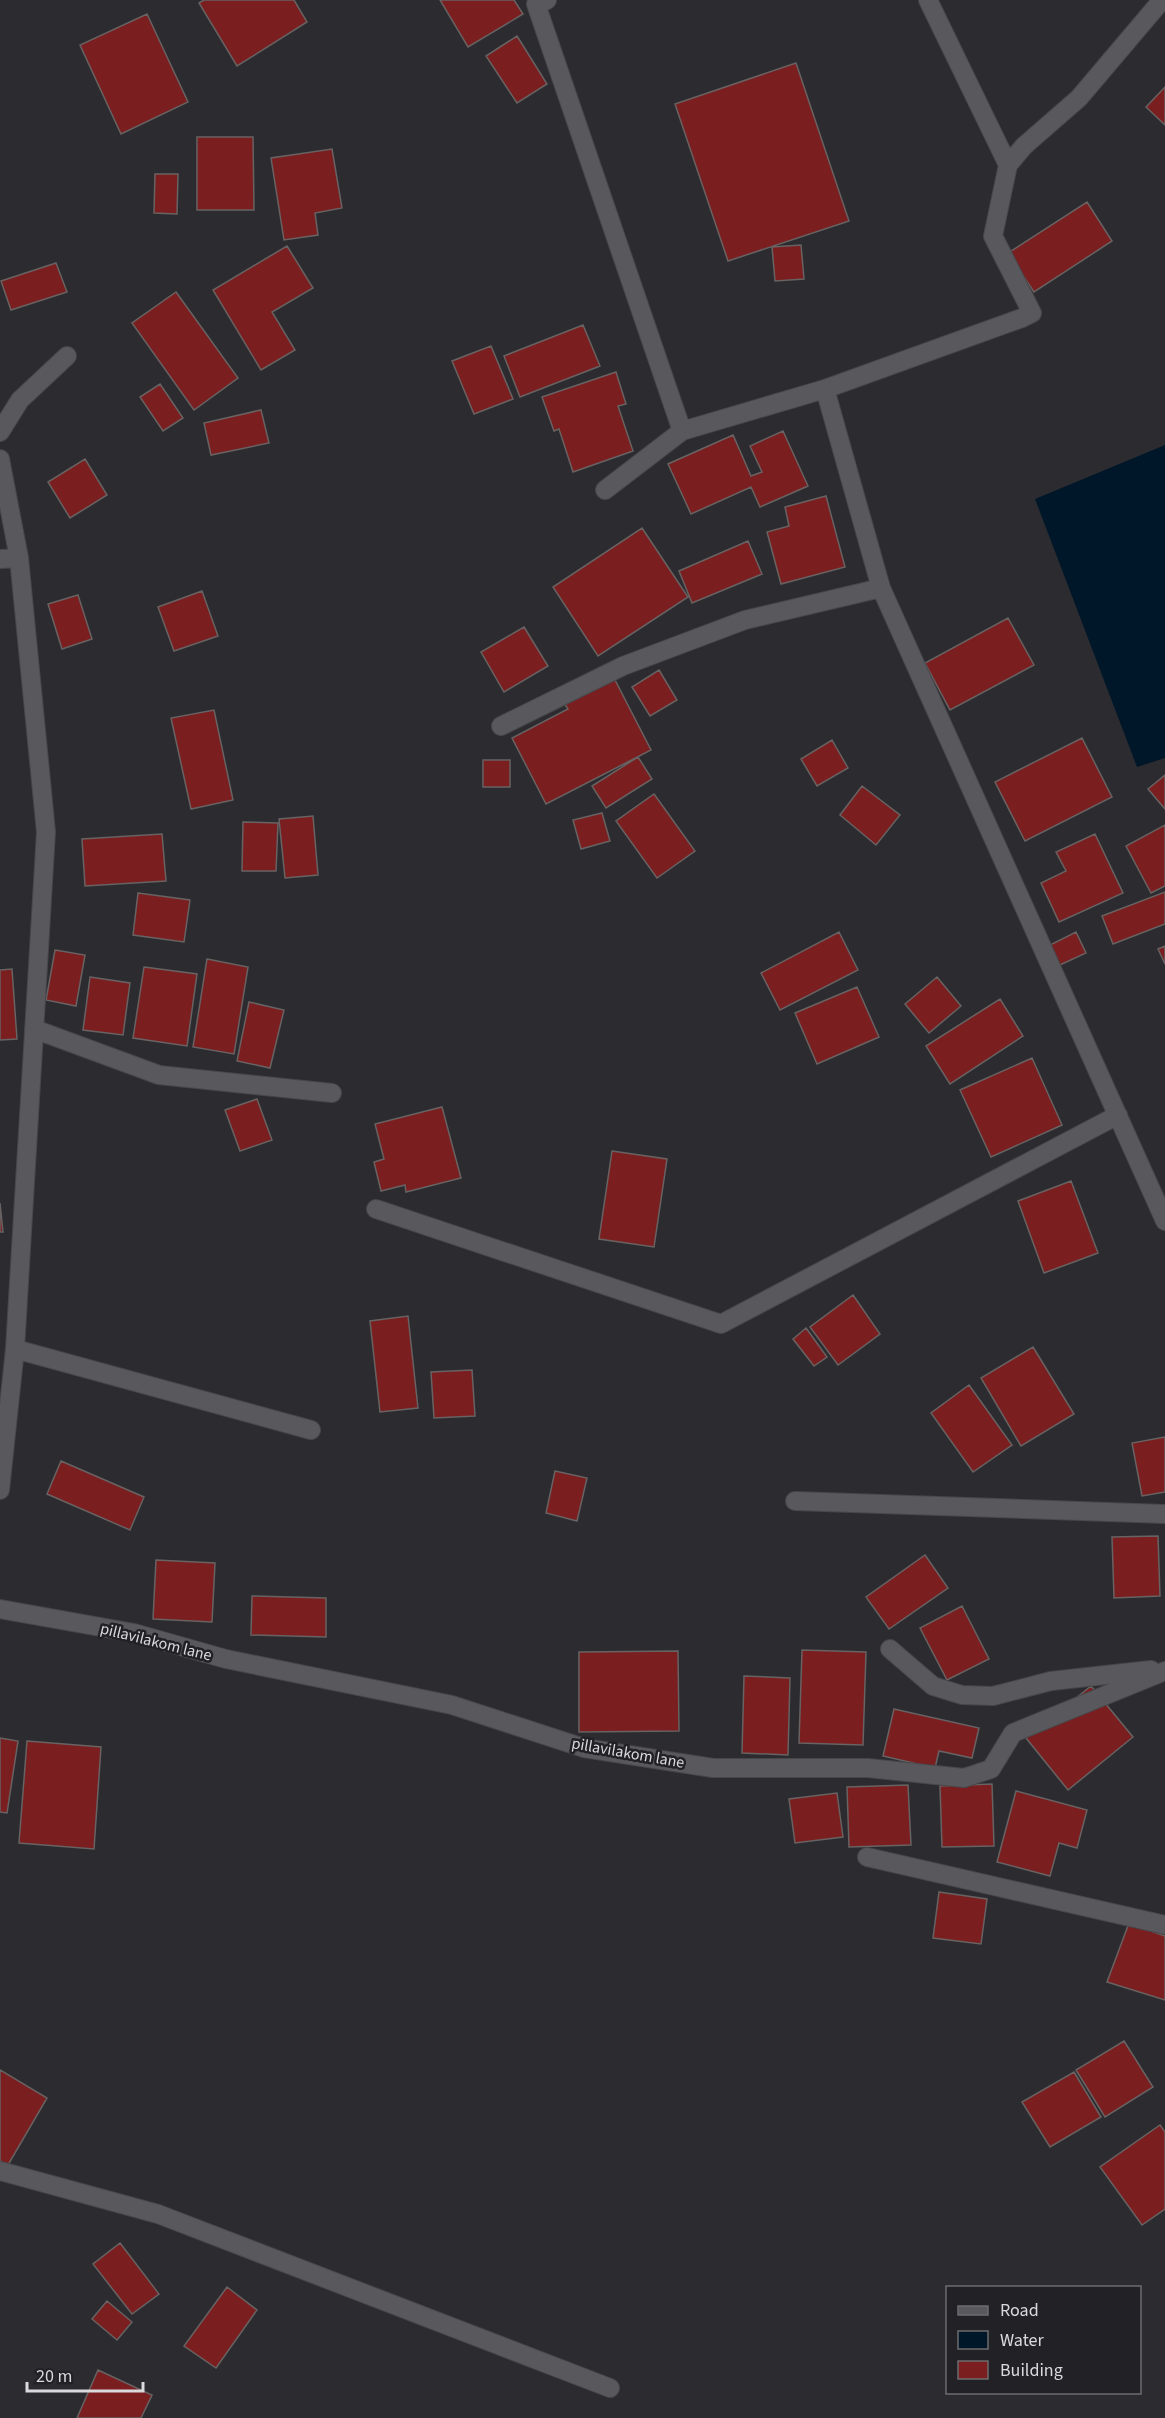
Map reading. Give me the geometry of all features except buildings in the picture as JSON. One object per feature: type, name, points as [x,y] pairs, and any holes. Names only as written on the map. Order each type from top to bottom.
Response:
[{"type":"street","points":[[547,0],[536,4],[682,431]]},
{"type":"street","points":[[928,0],[1008,165]]},
{"type":"street","points":[[604,490],[682,431],[825,389],[1032,313],[993,236],[1008,165],[1024,146],[1078,98],[1162,0]]},
{"type":"street","points":[[0,432],[20,400],[67,356]]},
{"type":"street","points":[[825,389],[881,588],[1165,1221]]},
{"type":"street","points":[[0,459],[19,558],[46,832],[15,1349],[0,1490]]},
{"type":"street","points":[[0,559],[19,558]]},
{"type":"street","points":[[501,726],[623,666],[745,620],[881,588]]},
{"type":"street","points":[[34,1029],[159,1076],[333,1093]]},
{"type":"street","points":[[376,1209],[722,1324],[1118,1115]]},
{"type":"street","points":[[15,1349],[311,1430]]},
{"type":"street","points":[[795,1501],[1165,1515]]},
{"type":"street","name":"pillavilakom lane","points":[[0,1609],[134,1633],[226,1659],[452,1706],[584,1748],[713,1768],[867,1768],[964,1779],[991,1768],[1013,1733],[1165,1670]]},
{"type":"street","points":[[890,1649],[933,1686],[962,1695],[993,1696],[1051,1681],[1165,1670]]},
{"type":"street","points":[[867,1857],[1165,1925]]},
{"type":"street","points":[[0,2171],[158,2214],[610,2388]]},
{"type":"water","points":[[1165,445],[1165,758],[1137,767],[1035,499]]}]
